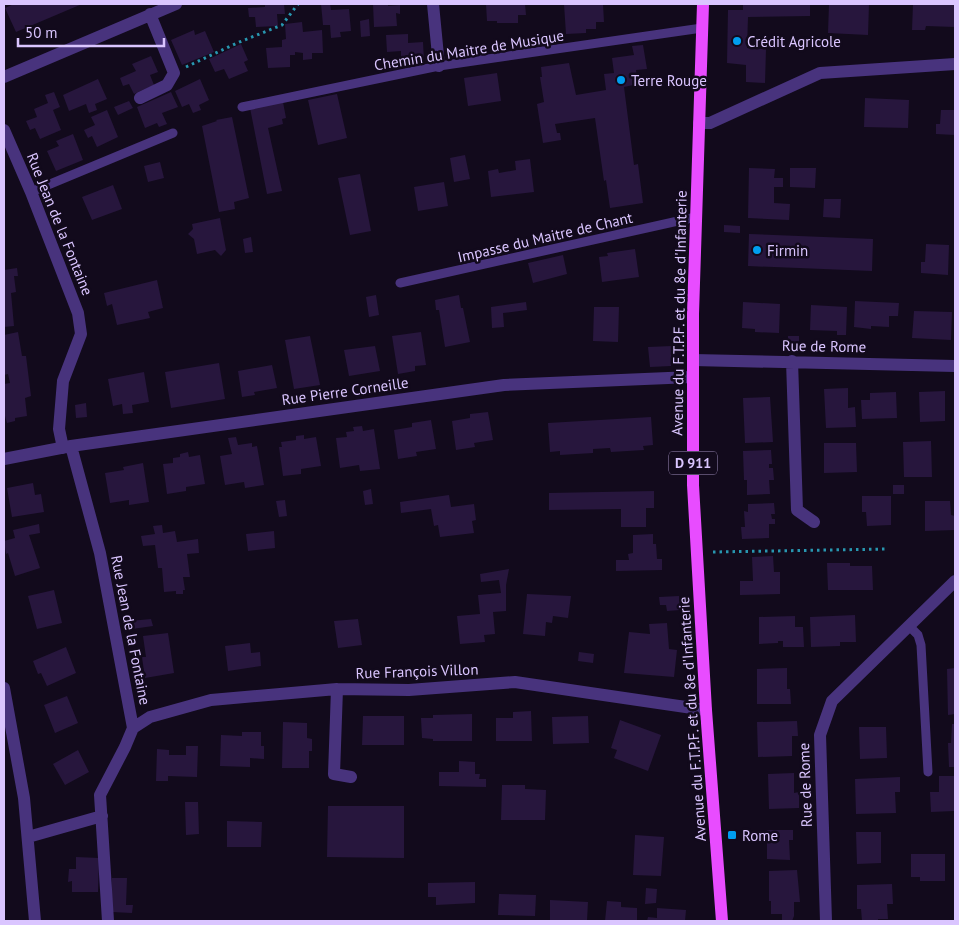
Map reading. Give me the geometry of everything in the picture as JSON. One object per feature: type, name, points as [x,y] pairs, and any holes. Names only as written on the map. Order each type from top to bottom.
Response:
[{"type":"main road","name":"Avenue du F.T.P.F. et du 8e d'Infanterie","points":[[703,4],[692,377],[693,485],[706,710],[722,921]]},
{"type":"street","points":[[4,77],[176,4]]},
{"type":"street","points":[[433,4],[439,66]]},
{"type":"street","points":[[140,98],[167,85],[174,73],[150,14]]},
{"type":"street","points":[[699,123],[710,123],[820,73],[955,64]]},
{"type":"street","name":"Rue Jean de la Fontaine","points":[[4,130],[32,192],[78,313],[81,334],[63,382],[59,429],[67,447],[100,553],[133,728],[100,795],[108,921]]},
{"type":"street","name":"Rue de Rome","points":[[693,360],[955,366]]},
{"type":"street","points":[[792,361],[797,510],[814,522]]},
{"type":"street","name":"Rue Pierre Corneille","points":[[4,459],[67,447],[504,385],[692,377]]},
{"type":"street","name":"Rue de Rome","points":[[826,921],[820,734],[832,701],[955,581]]},
{"type":"street","name":"Rue François Villon","points":[[133,728],[150,717],[211,700],[337,689],[409,690],[515,682],[706,710]]},
{"type":"street","points":[[4,688],[24,798],[35,921]]},
{"type":"street","points":[[337,689],[334,774],[351,777]]},
{"type":"street","points":[[28,837],[102,816]]},
{"type":"lane","name":"Chemin du Maitre de Musique","points":[[242,107],[439,66],[702,28]]},
{"type":"lane","points":[[32,192],[173,133]]},
{"type":"lane","name":"Impasse du Maitre de Chant","points":[[400,283],[696,217]]},
{"type":"lane","points":[[909,626],[918,636],[921,645],[928,772]]},
{"type":"path","points":[[174,73],[237,43],[282,25],[298,4]]},
{"type":"path","points":[[697,552],[887,549]]},
{"type":"building","points":[[14,4],[82,4],[16,32],[5,8]]},
{"type":"building","points":[[265,4],[284,4],[285,14],[277,14],[278,26],[256,27],[255,17],[249,17],[248,8],[265,7]]},
{"type":"building","points":[[321,4],[330,4],[331,10],[349,9],[351,31],[340,32],[341,37],[331,38],[330,25],[323,25]]},
{"type":"building","points":[[373,4],[400,5],[400,14],[396,13],[397,26],[374,27]]},
{"type":"building","points":[[486,4],[525,4],[526,15],[518,15],[518,23],[487,21]]},
{"type":"building","points":[[564,4],[603,4],[604,22],[596,22],[596,29],[586,29],[586,33],[566,34]]},
{"type":"building","name":"Crédit Agricole","points":[[743,4],[810,4],[810,16],[748,17],[747,48],[766,49],[765,83],[746,82],[746,65],[727,63],[728,10],[743,10]]},
{"type":"building","points":[[829,4],[869,4],[868,35],[828,33]]},
{"type":"building","points":[[913,4],[955,4],[955,27],[926,26],[925,30],[912,30]]},
{"type":"building","points":[[369,19],[370,36],[361,37],[360,21]]},
{"type":"building","points":[[302,22],[303,32],[322,30],[323,53],[312,53],[312,59],[303,60],[303,53],[295,52],[295,55],[290,55],[290,67],[268,68],[266,48],[282,47],[282,40],[286,39],[285,24]]},
{"type":"building","points":[[194,30],[195,35],[205,31],[214,52],[182,65],[171,40]]},
{"type":"building","points":[[408,34],[408,43],[423,42],[424,61],[401,62],[401,51],[387,52],[386,35]]},
{"type":"building","points":[[241,44],[248,60],[244,62],[248,71],[229,79],[224,69],[215,72],[209,59]]},
{"type":"building","points":[[643,45],[647,69],[636,70],[638,84],[624,87],[634,165],[638,164],[643,203],[610,208],[595,118],[555,124],[557,133],[560,133],[561,140],[543,143],[537,104],[544,102],[540,77],[542,77],[541,67],[569,63],[576,95],[606,90],[604,74],[614,73],[612,58],[634,55],[632,46]]},
{"type":"building","points":[[151,56],[158,72],[150,75],[154,85],[134,94],[129,84],[123,86],[120,78],[136,71],[132,64]]},
{"type":"building","points":[[497,73],[501,101],[468,106],[464,78]]},
{"type":"building","points":[[98,79],[107,99],[95,104],[97,110],[89,113],[86,104],[69,111],[63,95]]},
{"type":"building","points":[[200,79],[209,100],[199,105],[201,110],[193,113],[189,104],[182,107],[175,91]]},
{"type":"building","points":[[54,92],[60,107],[53,110],[61,130],[40,139],[35,128],[30,130],[26,121],[37,117],[34,109],[48,103],[45,95]]},
{"type":"building","points":[[171,92],[178,107],[162,113],[167,124],[159,127],[157,123],[145,128],[137,107]]},
{"type":"building","points":[[337,94],[347,138],[318,145],[308,100]]},
{"type":"building","points":[[865,98],[909,100],[908,128],[864,127]]},
{"type":"building","points":[[129,101],[133,108],[118,115],[114,107]]},
{"type":"building","points":[[283,102],[286,118],[282,119],[283,124],[268,128],[282,191],[267,194],[250,108]]},
{"type":"building","points":[[107,110],[118,137],[97,147],[92,136],[88,138],[84,130],[95,125],[91,117]]},
{"type":"building","points":[[941,110],[955,110],[955,135],[936,134],[936,124],[940,124]]},
{"type":"building","points":[[232,117],[249,198],[234,202],[235,209],[219,212],[202,126],[216,120]]},
{"type":"building","points":[[73,134],[83,160],[56,171],[47,151],[59,146],[56,141]]},
{"type":"building","points":[[465,155],[470,179],[454,182],[450,158]]},
{"type":"building","points":[[530,159],[534,192],[491,197],[488,171],[498,169],[499,173],[516,170],[515,161]]},
{"type":"building","points":[[160,162],[164,178],[148,182],[144,166]]},
{"type":"building","points":[[749,168],[775,169],[774,178],[783,178],[783,187],[774,187],[774,203],[790,204],[789,220],[748,218]]},
{"type":"building","points":[[790,168],[816,168],[815,188],[790,187]]},
{"type":"building","points":[[360,174],[371,231],[350,235],[338,178]]},
{"type":"building","points":[[444,182],[448,206],[418,211],[414,187]]},
{"type":"building","points":[[113,185],[122,209],[92,220],[82,197]]},
{"type":"building","points":[[824,199],[841,199],[840,218],[823,217]]},
{"type":"building","points":[[220,218],[226,250],[221,256],[215,250],[197,254],[194,239],[188,234],[193,229],[192,224]]},
{"type":"building","points":[[724,225],[740,226],[740,233],[724,232]]},
{"type":"building","points":[[749,234],[873,239],[872,271],[748,266]]},
{"type":"building","points":[[251,237],[253,252],[245,253],[243,239]]},
{"type":"building","points":[[926,244],[949,245],[948,275],[921,273],[921,262],[925,262]]},
{"type":"building","points":[[635,249],[639,277],[602,282],[599,257],[608,256],[607,253]]},
{"type":"building","points":[[563,255],[567,274],[533,283],[528,263]]},
{"type":"building","points":[[17,268],[18,276],[14,276],[16,292],[11,293],[14,326],[4,327],[4,270]]},
{"type":"building","points":[[157,280],[163,308],[148,312],[150,318],[117,325],[112,304],[107,306],[104,293]]},
{"type":"building","points":[[376,295],[379,315],[369,317],[366,297]]},
{"type":"building","points":[[459,295],[470,342],[445,347],[439,310],[436,310],[435,300]]},
{"type":"building","points":[[855,301],[899,303],[898,316],[889,316],[889,327],[871,326],[871,329],[854,327]]},
{"type":"building","points":[[526,302],[527,310],[503,313],[504,327],[492,328],[491,307]]},
{"type":"building","points":[[743,302],[780,304],[779,333],[755,332],[755,329],[742,328]]},
{"type":"building","points":[[811,305],[847,307],[846,335],[837,335],[837,331],[810,330]]},
{"type":"building","points":[[594,307],[619,307],[618,342],[593,341]]},
{"type":"building","points":[[914,311],[952,312],[951,340],[912,338]]},
{"type":"building","points":[[18,332],[22,356],[26,356],[31,396],[25,398],[27,416],[15,418],[15,421],[7,423],[4,416],[4,384],[10,383],[8,374],[4,375],[4,335]]},
{"type":"building","points":[[421,332],[426,365],[415,366],[415,371],[398,374],[392,336]]},
{"type":"building","points":[[310,336],[320,385],[294,389],[285,340]]},
{"type":"building","points":[[788,336],[799,336],[799,348],[788,348]]},
{"type":"building","points":[[375,346],[380,371],[349,376],[344,350]]},
{"type":"building","points":[[672,346],[671,366],[650,367],[648,347]]},
{"type":"building","points":[[219,363],[225,399],[171,408],[165,372]]},
{"type":"building","points":[[272,365],[277,388],[254,392],[255,395],[242,397],[238,371]]},
{"type":"building","points":[[144,372],[149,402],[132,405],[133,413],[123,414],[122,404],[113,406],[108,379]]},
{"type":"building","points":[[848,388],[848,408],[855,407],[856,427],[826,428],[824,389]]},
{"type":"building","points":[[945,391],[945,421],[920,422],[919,392]]},
{"type":"building","points":[[896,392],[897,418],[862,419],[861,400],[870,400],[870,393]]},
{"type":"building","points":[[770,397],[773,442],[745,443],[743,398]]},
{"type":"building","points":[[86,403],[87,417],[76,418],[75,405]]},
{"type":"building","points":[[488,412],[493,440],[474,443],[475,447],[456,450],[452,421],[470,418],[470,414]]},
{"type":"building","points":[[651,417],[653,445],[643,446],[644,450],[611,452],[610,448],[593,449],[593,453],[560,455],[560,451],[550,452],[548,423]]},
{"type":"building","points":[[431,420],[436,449],[416,452],[417,456],[398,459],[394,430],[412,427],[412,423]]},
{"type":"building","points":[[362,426],[363,431],[374,429],[380,469],[360,471],[359,465],[340,468],[336,438],[347,437],[346,432],[354,431],[353,427]]},
{"type":"building","points":[[304,435],[304,439],[316,437],[321,466],[301,469],[301,474],[283,476],[279,447],[282,447],[281,442],[296,440],[296,436]]},
{"type":"building","points":[[236,437],[238,445],[252,443],[252,447],[257,446],[264,485],[245,488],[244,482],[225,485],[220,456],[232,454],[228,438]]},
{"type":"building","points":[[931,441],[932,477],[904,477],[903,442]]},
{"type":"building","points":[[824,443],[856,443],[857,472],[824,473]]},
{"type":"building","points":[[771,450],[772,464],[769,464],[769,468],[773,468],[774,480],[769,480],[770,494],[747,495],[747,480],[744,480],[743,451]]},
{"type":"building","points":[[188,452],[189,457],[200,455],[205,484],[186,487],[186,491],[167,494],[163,464],[173,463],[173,458],[180,457],[180,454]]},
{"type":"building","points":[[143,463],[149,502],[129,505],[129,500],[110,503],[105,473],[124,470],[123,467]]},
{"type":"building","points":[[33,483],[35,495],[41,494],[44,512],[12,517],[7,488]]},
{"type":"building","points":[[893,485],[904,485],[904,494],[893,494]]},
{"type":"building","points":[[371,489],[373,504],[365,505],[363,491]]},
{"type":"building","points":[[654,491],[654,508],[646,508],[646,527],[621,527],[621,509],[549,510],[549,493]]},
{"type":"building","points":[[449,495],[451,507],[474,504],[476,520],[472,521],[474,533],[440,537],[438,525],[434,526],[431,509],[401,513],[400,502]]},
{"type":"building","points":[[862,496],[891,496],[891,525],[867,526],[866,512],[862,512]]},
{"type":"building","points":[[285,500],[287,516],[279,517],[276,501]]},
{"type":"building","points":[[925,501],[950,501],[951,515],[955,516],[955,530],[925,531]]},
{"type":"building","points":[[774,503],[775,514],[771,514],[772,519],[775,519],[775,524],[769,524],[769,538],[742,539],[741,527],[745,527],[744,511],[748,512],[748,504]]},
{"type":"building","points":[[39,524],[40,533],[29,535],[40,568],[15,576],[8,553],[6,554],[4,541],[15,538],[13,530]]},
{"type":"building","points":[[162,525],[163,533],[175,531],[177,542],[198,539],[199,553],[187,554],[190,577],[183,577],[185,590],[183,590],[183,594],[176,594],[176,591],[164,592],[162,568],[158,568],[155,545],[143,546],[141,536],[155,534],[153,526]]},
{"type":"building","points":[[274,531],[275,548],[248,551],[246,534]]},
{"type":"building","points":[[653,534],[653,544],[656,544],[657,559],[662,559],[662,570],[616,571],[616,560],[629,560],[628,554],[633,553],[633,535]]},
{"type":"building","points":[[773,556],[774,572],[780,572],[780,594],[740,595],[740,581],[753,581],[752,557]]},
{"type":"building","points":[[827,563],[850,563],[850,566],[872,566],[873,590],[828,590]]},
{"type":"building","points":[[509,569],[506,585],[506,611],[493,612],[495,634],[484,635],[485,642],[460,644],[457,616],[480,614],[478,595],[501,593],[499,580],[481,582],[480,574]]},
{"type":"building","points":[[54,590],[62,623],[37,629],[28,596]]},
{"type":"building","points":[[527,594],[571,596],[568,618],[553,616],[552,623],[546,622],[545,636],[523,634]]},
{"type":"building","points":[[679,596],[680,610],[667,611],[666,605],[660,605],[659,597]]},
{"type":"building","points":[[855,615],[856,642],[840,642],[840,646],[811,647],[810,617]]},
{"type":"building","points":[[795,616],[795,627],[803,627],[804,647],[783,647],[783,641],[759,644],[759,617]]},
{"type":"building","points":[[151,619],[153,626],[132,629],[130,621]]},
{"type":"building","points":[[358,619],[362,645],[338,648],[334,621]]},
{"type":"building","points":[[667,623],[669,649],[677,650],[674,677],[624,673],[629,632],[650,634],[649,624]]},
{"type":"building","points":[[168,633],[174,673],[145,678],[142,657],[146,657],[143,636]]},
{"type":"building","points":[[250,643],[251,653],[260,652],[261,666],[228,671],[225,646]]},
{"type":"building","points":[[66,647],[76,673],[47,686],[41,673],[38,674],[33,661]]},
{"type":"building","points":[[579,652],[594,654],[593,663],[578,661]]},
{"type":"building","points":[[787,668],[787,689],[790,689],[791,704],[757,704],[757,669]]},
{"type":"building","points":[[955,668],[955,714],[948,715],[947,669]]},
{"type":"building","points":[[67,696],[78,723],[55,733],[44,705]]},
{"type":"building","points":[[531,711],[532,741],[496,741],[496,718],[513,718],[513,712]]},
{"type":"building","points":[[472,714],[472,741],[433,741],[433,739],[422,738],[421,718],[433,718],[433,715]]},
{"type":"building","points":[[363,716],[404,716],[404,745],[362,745]]},
{"type":"building","points":[[588,716],[589,743],[553,744],[552,717]]},
{"type":"building","points":[[620,720],[661,735],[648,771],[614,758],[617,750],[611,748]]},
{"type":"building","points":[[797,721],[798,736],[792,736],[792,756],[758,757],[757,722]]},
{"type":"building","points":[[283,722],[307,723],[307,738],[312,739],[312,751],[309,751],[309,768],[282,768]]},
{"type":"building","points":[[952,724],[955,724],[955,767],[949,767],[948,743],[951,743]]},
{"type":"building","points":[[859,727],[886,727],[887,758],[860,759]]},
{"type":"building","points":[[242,732],[261,732],[261,746],[264,746],[264,759],[250,758],[250,767],[220,766],[221,735],[242,736]]},
{"type":"building","points":[[186,746],[198,746],[197,777],[168,776],[168,781],[156,781],[157,749],[169,750],[169,755],[186,755]]},
{"type":"building","points":[[78,750],[89,772],[65,785],[53,764]]},
{"type":"building","points":[[459,761],[475,762],[475,774],[480,774],[479,779],[486,779],[486,787],[439,786],[439,772],[459,772]]},
{"type":"building","points":[[794,773],[794,793],[799,792],[799,808],[769,809],[768,774]]},
{"type":"building","points":[[939,776],[955,776],[954,811],[931,812],[930,792],[939,792]]},
{"type":"building","points":[[900,777],[900,792],[895,792],[896,813],[856,814],[855,779]]},
{"type":"building","points":[[502,785],[525,785],[525,789],[546,790],[545,820],[501,820]]},
{"type":"building","points":[[185,802],[198,802],[199,834],[186,835]]},
{"type":"building","points":[[328,806],[404,806],[404,858],[327,857]]},
{"type":"building","points":[[227,821],[262,822],[261,847],[227,847]]},
{"type":"building","points":[[767,830],[793,830],[793,840],[789,840],[790,860],[767,859]]},
{"type":"building","points":[[856,832],[881,832],[881,863],[857,864]]},
{"type":"building","points":[[635,835],[664,837],[661,876],[633,875]]},
{"type":"building","points":[[911,854],[945,854],[945,881],[920,881],[920,877],[911,877]]},
{"type":"building","points":[[76,857],[99,858],[98,892],[72,892],[72,881],[68,882],[69,869],[76,869]]},
{"type":"building","points":[[797,870],[800,902],[794,902],[792,921],[782,921],[782,914],[771,914],[769,871]]},
{"type":"building","points":[[112,878],[127,878],[126,905],[133,905],[132,913],[112,912]]},
{"type":"building","points":[[475,882],[475,903],[436,905],[436,897],[428,897],[428,883]]},
{"type":"building","points":[[892,884],[893,904],[887,904],[888,919],[862,921],[861,909],[857,909],[857,885]]},
{"type":"building","points":[[646,888],[657,889],[656,903],[645,904]]},
{"type":"building","points":[[499,894],[536,895],[535,916],[498,915]]},
{"type":"building","points":[[550,900],[588,902],[587,921],[550,920]]},
{"type":"building","points":[[607,901],[621,902],[621,907],[637,908],[637,921],[605,921]]},
{"type":"building","points":[[657,908],[686,910],[685,921],[647,921],[648,917],[657,918]]},
{"type":"place","name":"Crédit Agricole","points":[[737,41]]},
{"type":"place","name":"Terre Rouge","points":[[621,80]]},
{"type":"place","name":"Firmin","points":[[757,250]]},
{"type":"place","name":"Rome","points":[[732,835]]}]
